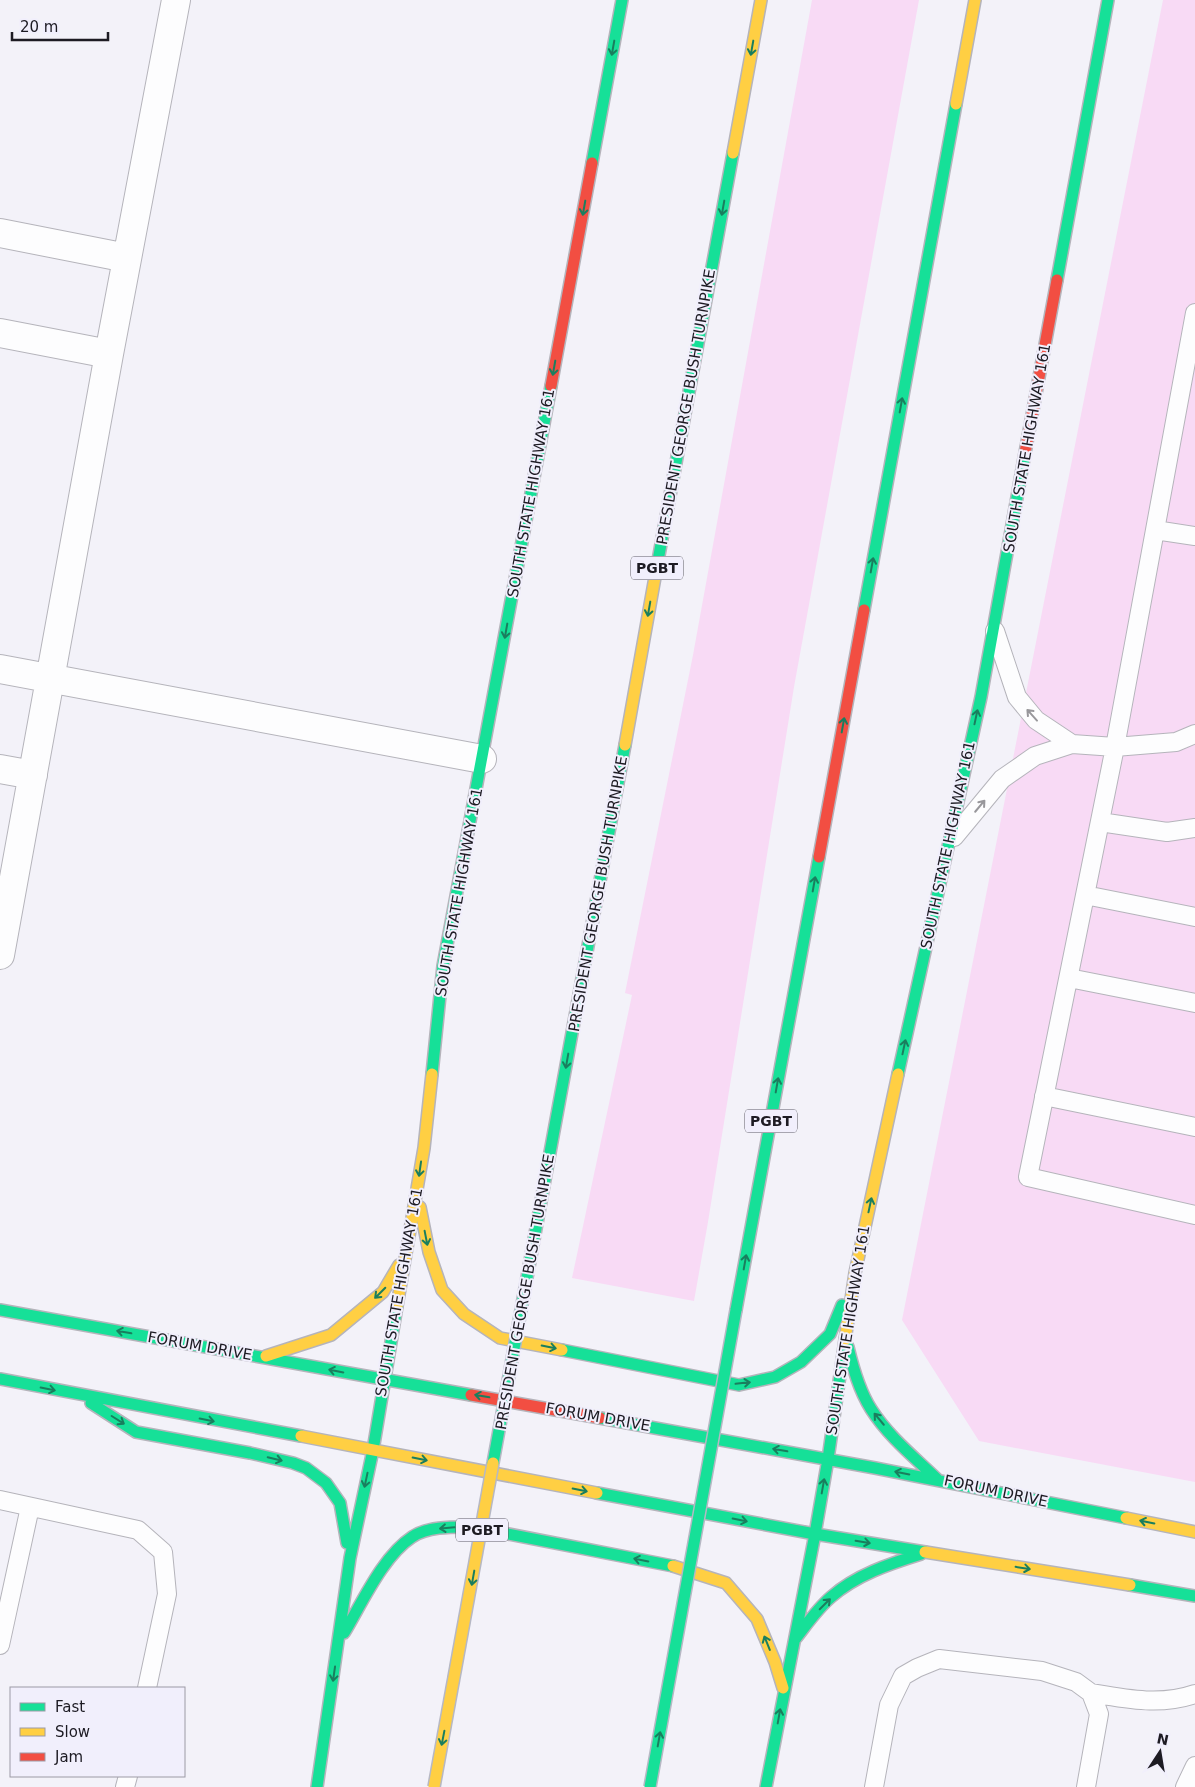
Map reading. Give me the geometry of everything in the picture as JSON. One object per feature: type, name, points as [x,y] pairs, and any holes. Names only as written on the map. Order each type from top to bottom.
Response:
[{"type":"main road","name":"SOUTH STATE HIGHWAY 161","points":[[317,1787],[350,1558],[373,1450],[383,1380],[425,1138],[443,966],[622,0]]},
{"type":"main road","name":"PRESIDENT GEORGE BUSH TURNPIKE","points":[[434,1787],[760,0]]},
{"type":"main road","name":"PGBT","points":[[712,1449],[975,0]]},
{"type":"main road","name":"SOUTH STATE HIGHWAY 161","points":[[766,1787],[828,1459],[855,1273],[981,697],[1108,0]]},
{"type":"main road","points":[[417,1190],[429,1252],[442,1290],[464,1314],[500,1338],[739,1385],[775,1377],[801,1362],[830,1334],[855,1273]]},
{"type":"main road","points":[[261,1357],[330,1335],[383,1292],[406,1253]]},
{"type":"main road","name":"FORUM DRIVE","points":[[0,1310],[937,1479],[1195,1532]]},
{"type":"main road","points":[[845,1336],[855,1376],[874,1414],[895,1439],[937,1479]]},
{"type":"main road","points":[[0,1379],[815,1534],[1195,1596]]},
{"type":"main road","points":[[77,1394],[136,1432],[250,1453],[306,1468],[326,1483],[340,1503],[350,1558]]},
{"type":"main road","points":[[665,1768],[712,1449]]},
{"type":"main road","points":[[650,1787],[712,1449]]},
{"type":"main road","points":[[338,1643],[387,1561],[413,1536],[442,1527],[472,1527],[682,1568],[726,1583],[757,1619],[784,1689]]},
{"type":"main road","points":[[794,1641],[822,1606],[837,1592],[886,1565],[929,1552]]},
{"type":"street","points":[[0,955],[109,354],[176,0]]},
{"type":"street","points":[[0,233],[127,258]]},
{"type":"street","points":[[0,333],[109,354]]},
{"type":"street","points":[[0,669],[482,759]]},
{"type":"street","points":[[0,769],[32,775]]},
{"type":"lane","points":[[1195,313],[1115,747],[1028,1177],[1195,1215]]},
{"type":"lane","points":[[1155,530],[1195,536]]},
{"type":"lane","points":[[994,627],[1017,697],[1036,720],[1072,744]]},
{"type":"lane","points":[[949,843],[1002,779],[1035,756],[1072,744],[1115,747],[1176,742],[1195,734]]},
{"type":"lane","points":[[1100,822],[1167,832],[1195,828]]},
{"type":"lane","points":[[1085,895],[1195,917]]},
{"type":"lane","points":[[1068,978],[1195,1003]]},
{"type":"lane","points":[[1044,1096],[1195,1127]]},
{"type":"lane","points":[[0,1500],[138,1530],[163,1552],[167,1594],[147,1687]]},
{"type":"lane","points":[[0,1645],[30,1506]]},
{"type":"lane","points":[[874,1787],[889,1705],[903,1676],[940,1659],[1042,1671],[1076,1682],[1092,1693],[1134,1701],[1178,1700],[1195,1694]]},
{"type":"lane","points":[[1086,1787],[1099,1714],[1092,1693]]},
{"type":"lane","points":[[1185,1787],[1195,1766]]},
{"type":"shaded area","points":[[812,0],[919,0],[794,687],[694,1301],[572,1278],[632,995],[625,993],[693,655]]},
{"type":"shaded area","points":[[1163,0],[1195,0],[1195,1482],[979,1441],[902,1320]]},
{"type":"traffic: fast","points":[[592,163],[622,0]]},
{"type":"traffic: fast","points":[[1057,280],[1108,0]]},
{"type":"traffic: fast","points":[[864,610],[956,104]]},
{"type":"traffic: fast","points":[[657,566],[733,153]]},
{"type":"traffic: fast","points":[[432,1074],[443,966],[551,386]]},
{"type":"traffic: fast","points":[[898,1074],[981,697],[1025,453]]},
{"type":"traffic: fast","points":[[528,1272],[625,745]]},
{"type":"traffic: fast","points":[[736,1310],[819,857]]},
{"type":"traffic: fast","points":[[493,1463],[528,1272]]},
{"type":"traffic: fast","points":[[562,1350],[739,1385],[775,1377],[801,1362],[830,1334],[842,1305]]},
{"type":"traffic: fast","points":[[317,1787],[350,1558],[373,1450],[397,1306]]},
{"type":"traffic: fast","points":[[0,1310],[471,1395]]},
{"type":"traffic: fast","points":[[650,1787],[736,1310]]},
{"type":"traffic: fast","points":[[766,1787],[815,1534],[845,1340]]},
{"type":"traffic: fast","points":[[848,1347],[854,1371],[871,1409],[893,1437],[937,1479]]},
{"type":"traffic: fast","points":[[0,1379],[301,1436]]},
{"type":"traffic: fast","points":[[91,1403],[136,1432],[250,1453],[306,1468],[326,1483],[340,1503],[347,1543]]},
{"type":"traffic: fast","points":[[600,1418],[875,1468],[1126,1518]]},
{"type":"traffic: fast","points":[[597,1493],[815,1534],[925,1552]]},
{"type":"traffic: fast","points":[[344,1633],[382,1568],[401,1545],[418,1533],[433,1529],[472,1527],[673,1566]]},
{"type":"traffic: fast","points":[[796,1638],[821,1606],[851,1582],[873,1571],[921,1554]]},
{"type":"traffic: fast","points":[[1130,1585],[1195,1596]]},
{"type":"traffic: slow","points":[[733,153],[761,0]]},
{"type":"traffic: slow","points":[[956,104],[975,0]]},
{"type":"traffic: slow","points":[[625,745],[657,566]]},
{"type":"traffic: slow","points":[[397,1306],[424,1148],[432,1074]]},
{"type":"traffic: slow","points":[[845,1340],[855,1273],[898,1074]]},
{"type":"traffic: slow","points":[[420,1207],[429,1252],[442,1290],[464,1314],[500,1338],[562,1350]]},
{"type":"traffic: slow","points":[[266,1356],[331,1335],[383,1292],[399,1265]]},
{"type":"traffic: slow","points":[[301,1436],[597,1493]]},
{"type":"traffic: slow","points":[[434,1787],[493,1463]]},
{"type":"traffic: slow","points":[[1126,1518],[1195,1532]]},
{"type":"traffic: slow","points":[[925,1552],[1130,1585]]},
{"type":"traffic: slow","points":[[673,1566],[726,1583],[757,1619],[775,1662],[783,1688]]},
{"type":"traffic: jam","points":[[551,386],[592,163]]},
{"type":"traffic: jam","points":[[1025,453],[1057,280]]},
{"type":"traffic: jam","points":[[819,857],[864,610]]},
{"type":"traffic: jam","points":[[471,1395],[600,1418]]}]
